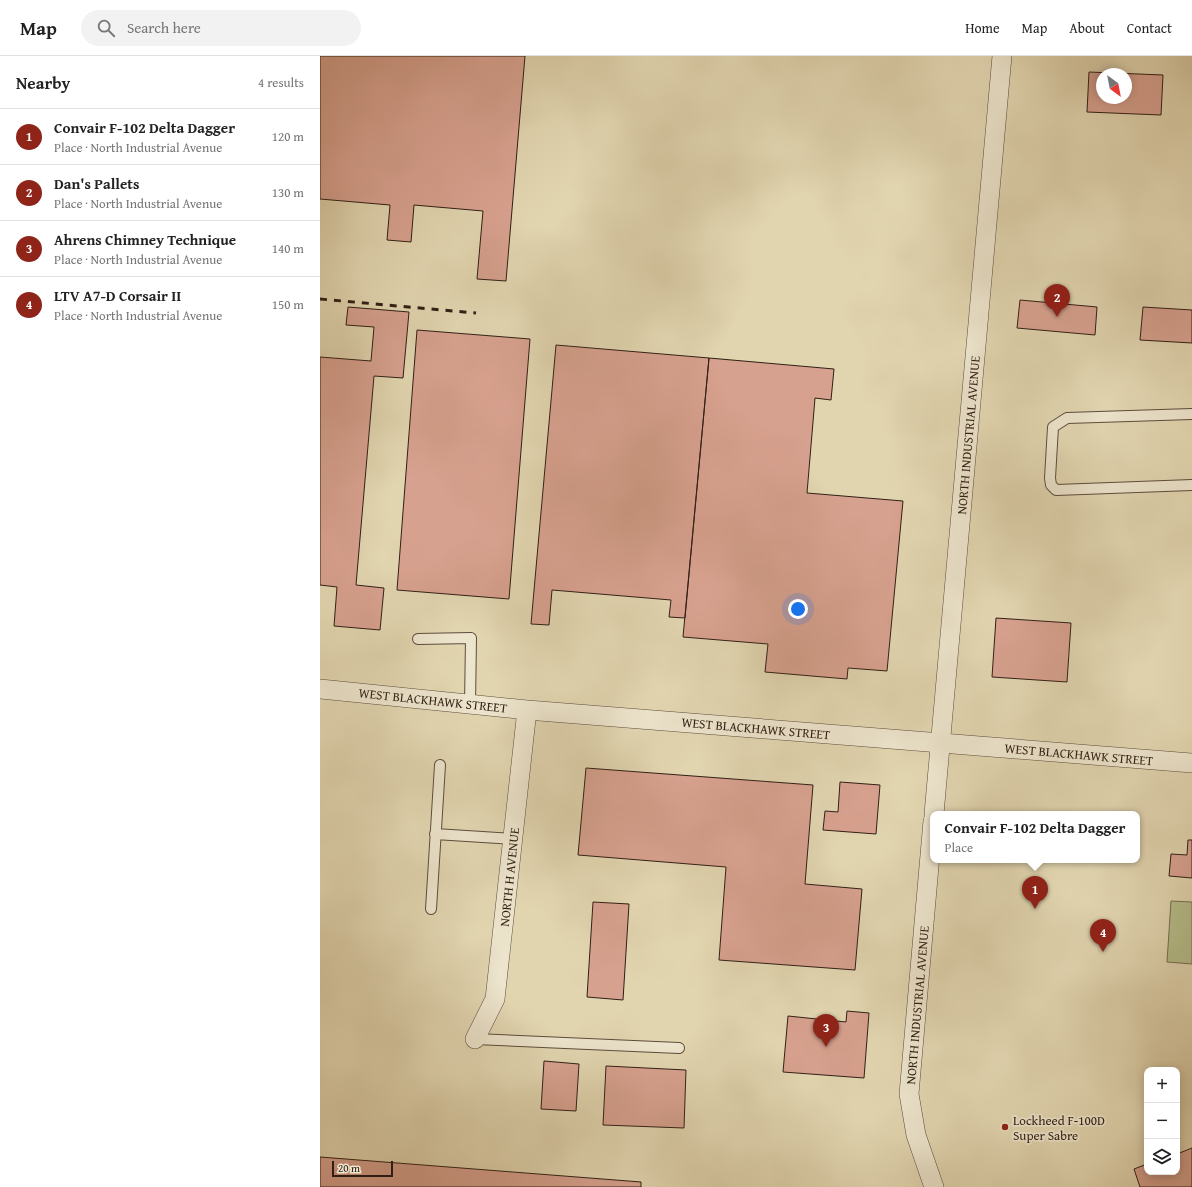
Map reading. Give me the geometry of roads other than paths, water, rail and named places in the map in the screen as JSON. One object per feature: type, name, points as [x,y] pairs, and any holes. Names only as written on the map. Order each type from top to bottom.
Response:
[{"type":"street","name":"NORTH INDUSTRIAL AVENUE","points":[[934,811],[1002,56]]},
{"type":"street","name":"WEST BLACKHAWK STREET","points":[[320,689],[527,710],[1192,763]]},
{"type":"street","name":"NORTH H AVENUE","points":[[475,1039],[495,999],[527,710]]},
{"type":"street","name":"NORTH INDUSTRIAL AVENUE","points":[[930,855],[909,1094],[916,1135],[934,1187]]},
{"type":"lane","points":[[1192,414],[1067,418],[1053,427],[1050,478],[1051,484],[1056,490],[1192,485]]},
{"type":"lane","points":[[418,639],[471,638],[470,704]]},
{"type":"lane","points":[[431,909],[440,765]]},
{"type":"lane","points":[[435,834],[513,839]]},
{"type":"lane","points":[[475,1039],[679,1048]]},
{"type":"railway","points":[[320,299],[476,313]]},
{"type":"place","name":"Dan's Pallets","points":[[1057,317]]},
{"type":"place","name":"Convair F-102 Delta Dagger","points":[[1035,909]]},
{"type":"place","name":"LTV A7-D Corsair II","points":[[1103,952]]},
{"type":"place","name":"Ahrens Chimney Technique","points":[[826,1047]]},
{"type":"place","name":"Lockheed F-100D Super Sabre","points":[[1005,1127]]}]
